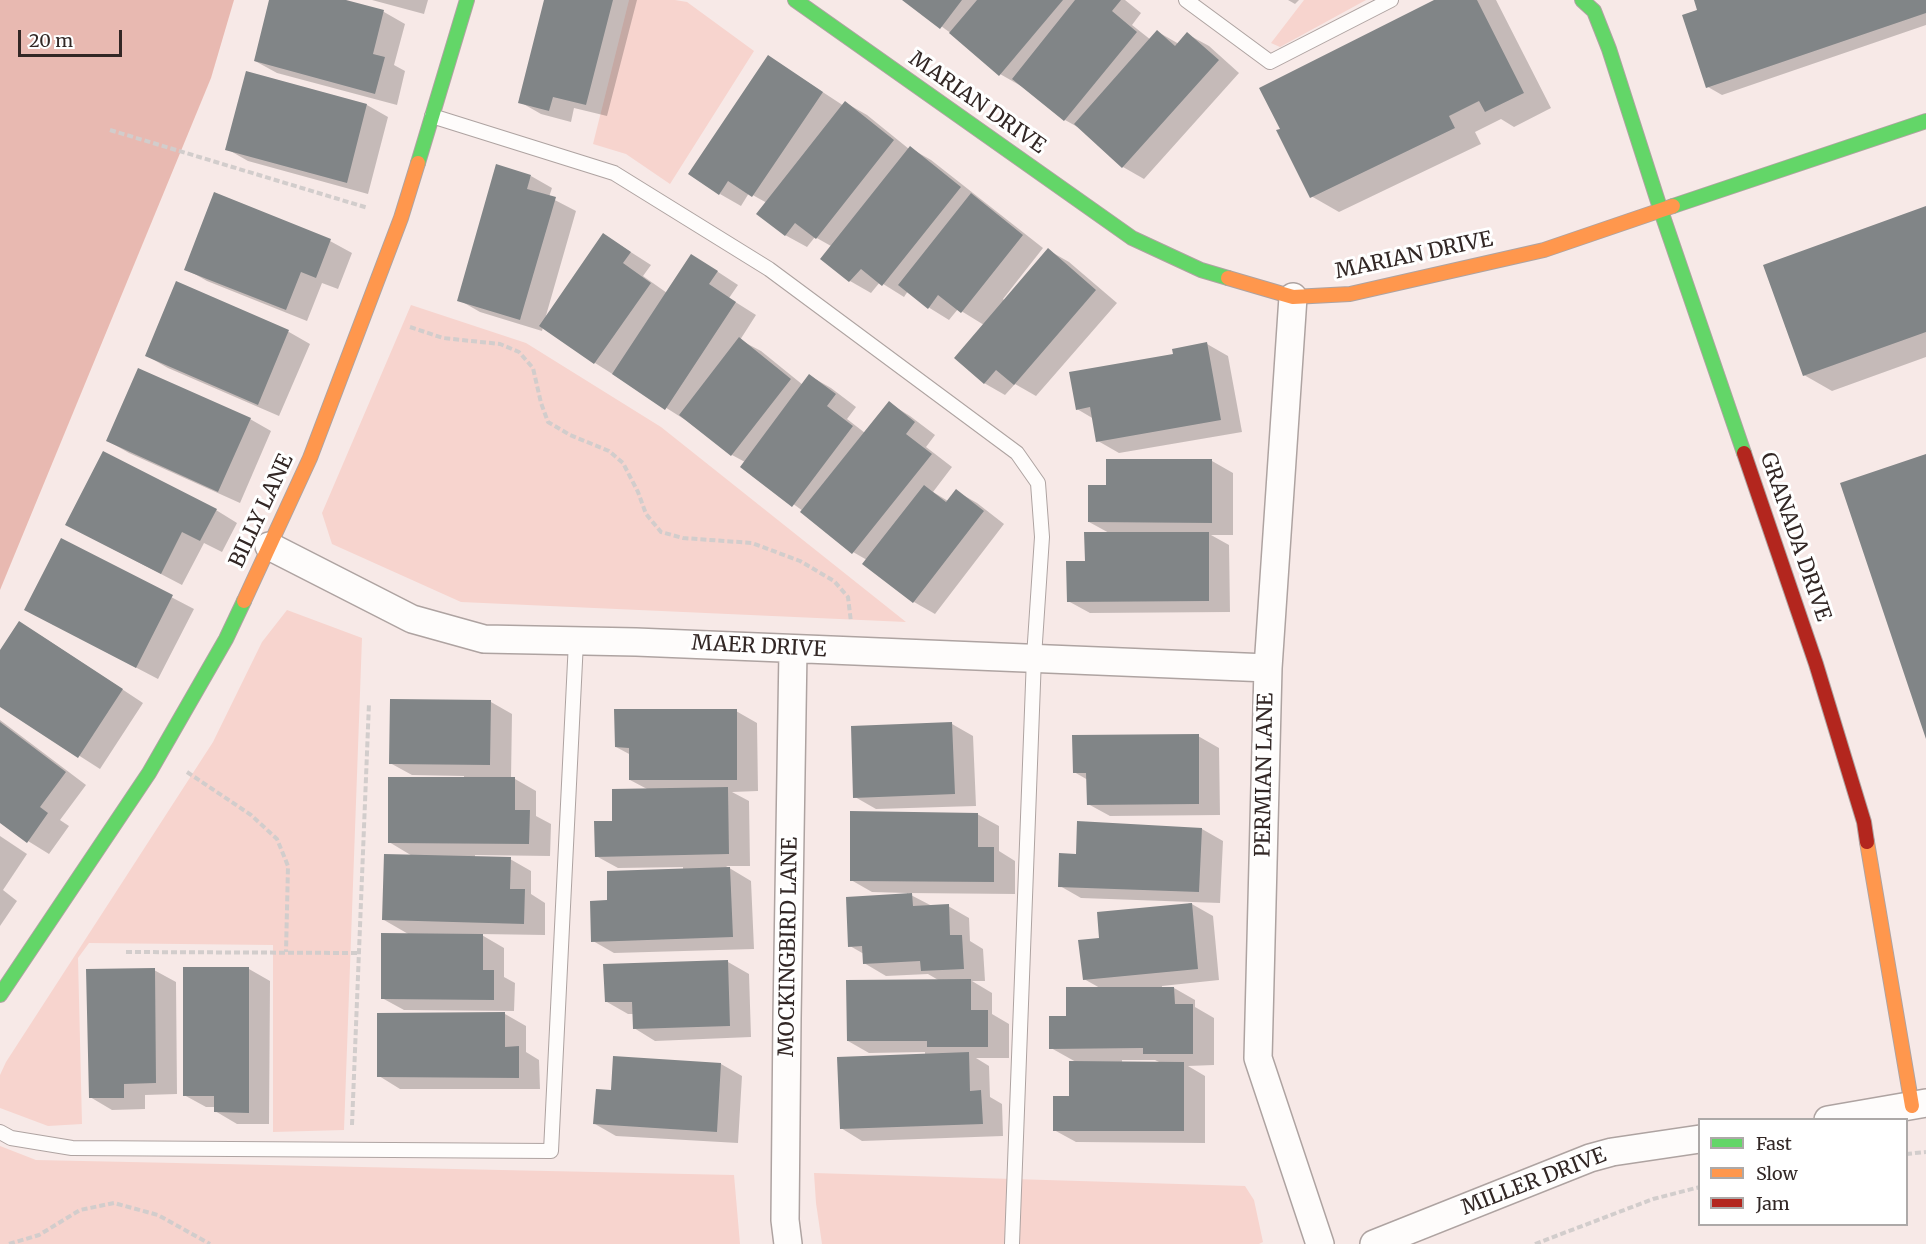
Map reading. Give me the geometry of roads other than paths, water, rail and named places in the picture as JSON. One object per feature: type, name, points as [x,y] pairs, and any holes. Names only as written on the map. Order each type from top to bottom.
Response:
[{"type":"street","name":"BILLY LANE","points":[[0,995],[149,773],[226,639],[310,458],[362,323],[401,218],[467,0]]},
{"type":"street","name":"MARIAN DRIVE","points":[[795,0],[1132,238],[1201,270],[1293,297],[1350,294],[1533,253],[1926,122]]},
{"type":"street","name":"GRANADA DRIVE","points":[[1582,0],[1594,11],[1610,49],[1661,211],[1816,664],[1864,822],[1919,1104]]},
{"type":"street","name":"PERMIAN LANE","points":[[1293,297],[1268,668],[1258,1058],[1320,1244]]},
{"type":"street","name":"MAER DRIVE","points":[[269,546],[412,619],[484,639],[1034,657],[1268,668]]},
{"type":"street","name":"MOCKINGBIRD LANE","points":[[788,1244],[785,1220],[793,650]]},
{"type":"street","points":[[1834,1118],[1919,1104]]},
{"type":"street","name":"MILLER DRIVE","points":[[1374,1244],[1590,1158],[1612,1152],[1698,1139]]},
{"type":"lane","points":[[1186,0],[1270,62],[1391,0]]},
{"type":"lane","points":[[1594,11],[1604,0]]},
{"type":"lane","points":[[432,116],[614,173],[769,269],[1017,453],[1038,483],[1042,537],[1034,657],[1012,1244]]},
{"type":"lane","points":[[0,1132],[10,1138],[72,1148],[551,1151],[576,641]]}]
